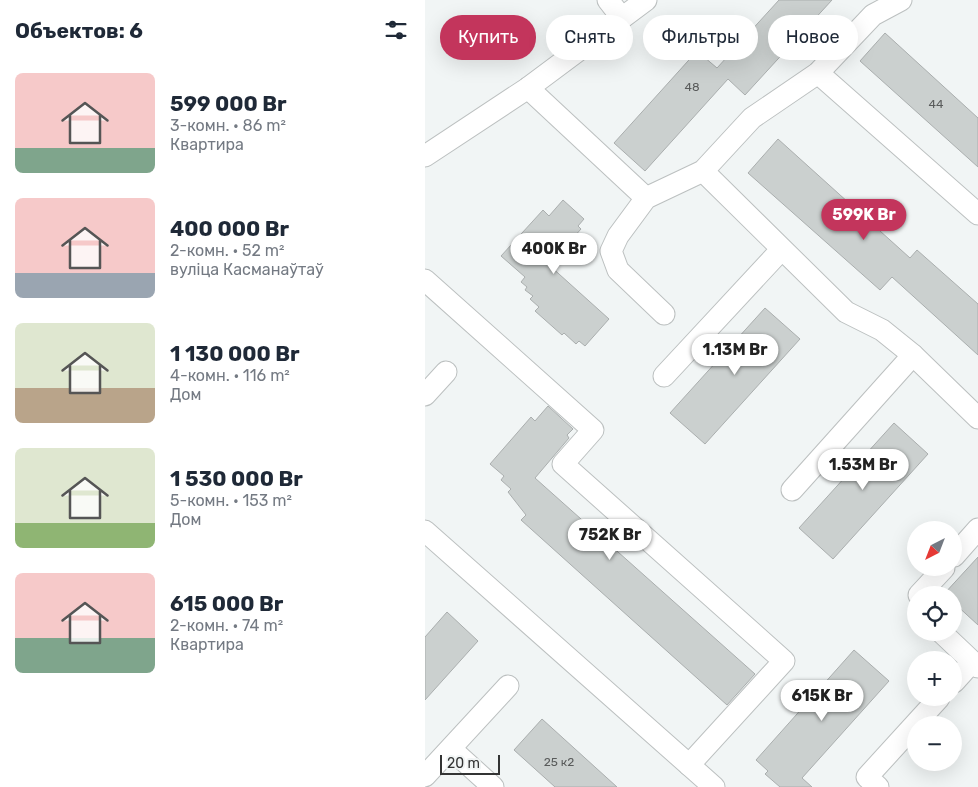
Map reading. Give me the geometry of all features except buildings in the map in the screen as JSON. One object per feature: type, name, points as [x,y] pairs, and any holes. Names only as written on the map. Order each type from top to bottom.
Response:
[{"type":"street","points":[[608,0],[620,15]]},
{"type":"street","points":[[626,15],[646,0]]},
{"type":"street","points":[[664,314],[619,270],[611,251],[618,236],[646,198],[703,171],[752,118],[818,73],[873,15],[901,0]]},
{"type":"street","points":[[425,156],[528,88],[566,60]]},
{"type":"street","points":[[818,73],[978,214]]},
{"type":"street","points":[[528,88],[646,198]]},
{"type":"street","points":[[703,171],[846,312],[882,330],[913,355],[978,418]]},
{"type":"street","points":[[664,376],[781,250]]},
{"type":"street","points":[[425,280],[593,430],[563,464],[783,661],[689,765]]},
{"type":"street","points":[[791,490],[913,355]]},
{"type":"street","points":[[425,395],[446,372]]},
{"type":"street","points":[[963,546],[978,529]]},
{"type":"street","points":[[425,532],[714,787]]},
{"type":"street","points":[[927,586],[936,576]]},
{"type":"street","points":[[951,641],[975,664],[962,675]]},
{"type":"street","points":[[425,776],[508,686]]},
{"type":"street","points":[[878,787],[867,777],[932,706]]},
{"type":"street","points":[[451,749],[493,787]]}]
